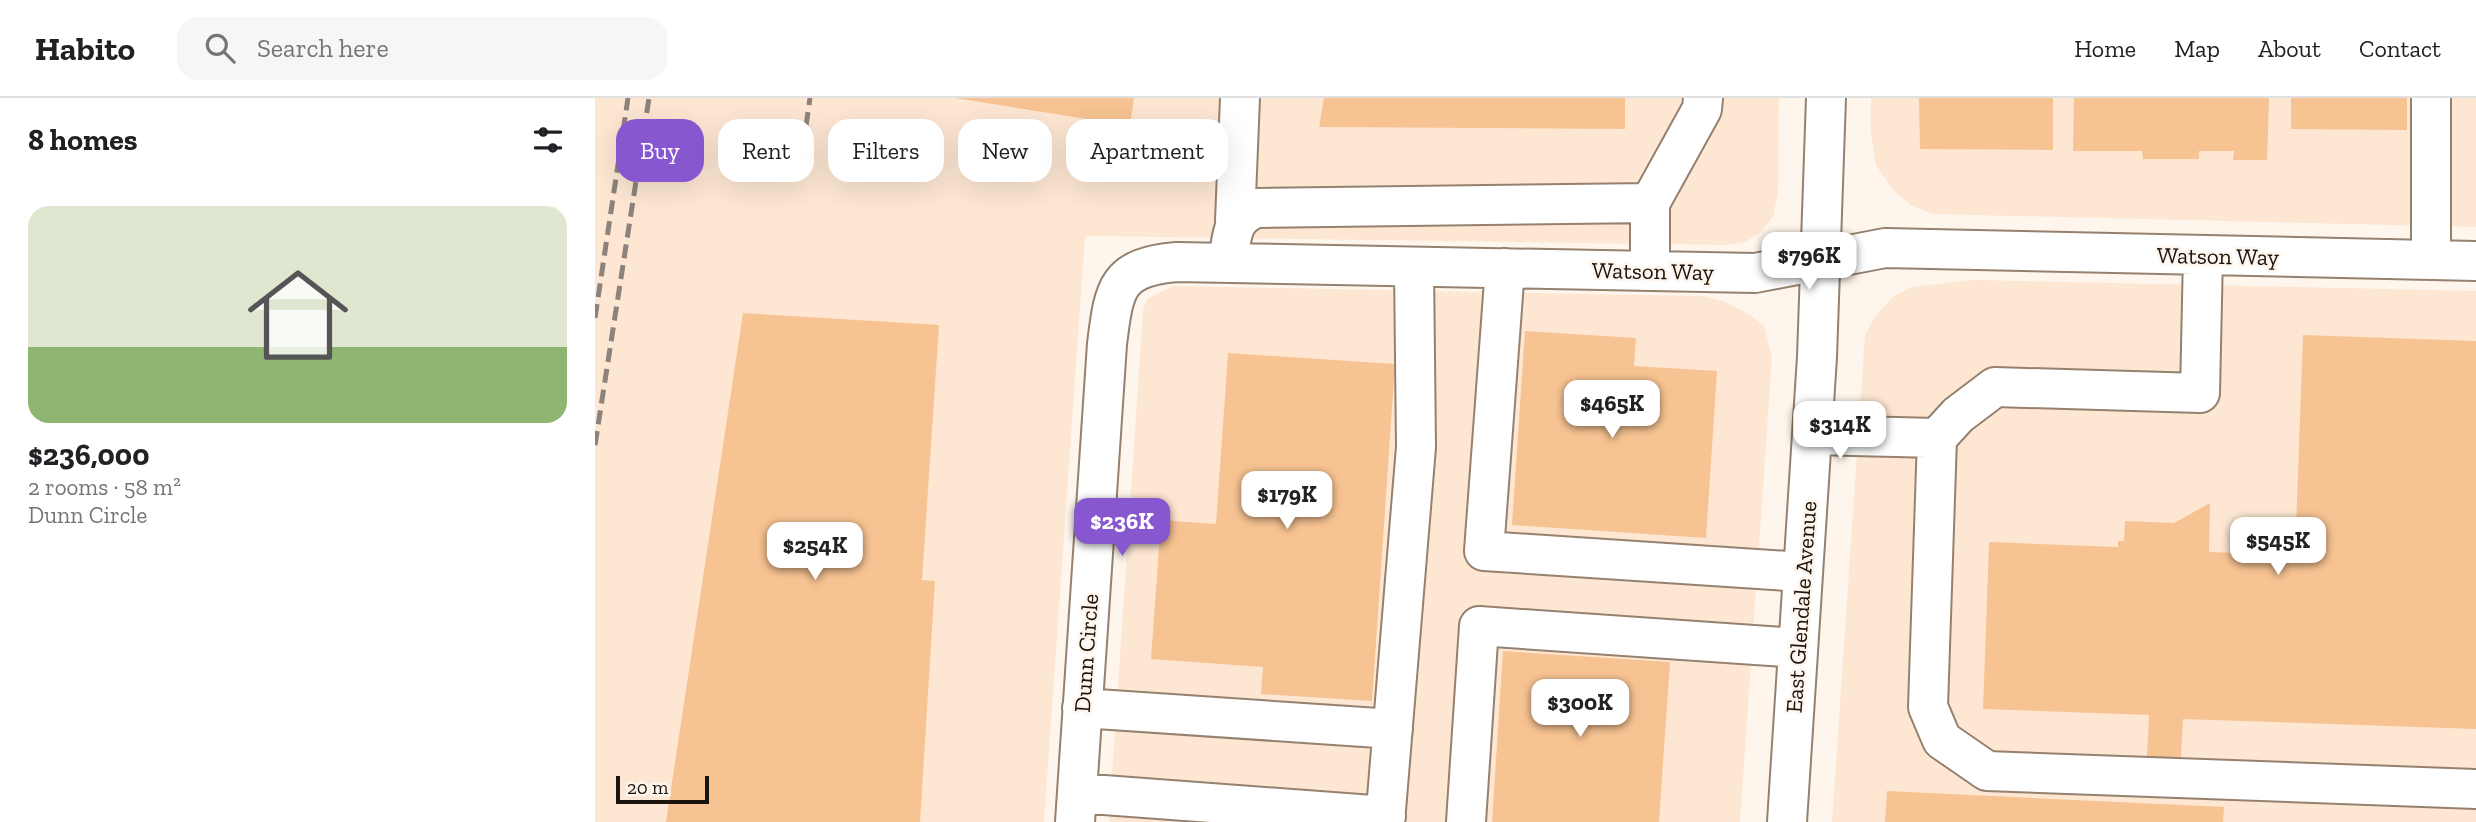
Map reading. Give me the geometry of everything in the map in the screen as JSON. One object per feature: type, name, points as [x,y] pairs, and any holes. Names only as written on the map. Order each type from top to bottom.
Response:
[{"type":"street","points":[[1228,263],[1235,221],[1240,98]]},
{"type":"street","points":[[1650,271],[1650,204],[1702,109],[1703,98]]},
{"type":"street","name":"East Glendale Avenue","points":[[1787,822],[1812,435],[1826,98]]},
{"type":"street","points":[[2431,98],[2431,260]]},
{"type":"street","points":[[1235,221],[1244,213],[1257,208],[1650,204]]},
{"type":"street","name":"Watson Way","points":[[1126,277],[1150,264],[1228,263],[1755,273],[1885,248],[2476,261]]},
{"type":"street","points":[[2203,255],[2200,393],[1994,387],[1958,415],[1937,438],[1928,707],[1942,740],[1987,771],[2476,789]]},
{"type":"street","points":[[1076,808],[1386,819],[1416,447],[1414,267]]},
{"type":"street","points":[[1505,268],[1484,551],[1803,572]]},
{"type":"street","name":"Dunn Circle","points":[[1076,808],[1107,344],[1113,307],[1126,277]]},
{"type":"street","points":[[1812,435],[1937,438]]},
{"type":"street","points":[[1466,822],[1479,626],[1798,648]]},
{"type":"street","points":[[1082,708],[1392,729]]},
{"type":"shaded area","points":[[595,98],[1779,98],[1778,193],[1773,217],[1761,232],[1745,242],[1727,245],[1085,236],[1044,822],[595,822]]},
{"type":"shaded area","points":[[1871,98],[2476,98],[2476,227],[1933,214],[1912,206],[1892,189],[1876,165],[1871,135]]},
{"type":"shaded area","points":[[1973,280],[2476,291],[2476,822],[1832,822],[1865,335],[1876,315],[1894,296],[1912,287]]},
{"type":"shaded area","points":[[1173,286],[1702,296],[1723,301],[1749,314],[1764,326],[1772,357],[1740,822],[1109,822],[1143,310],[1147,299]]},
{"type":"building","points":[[955,98],[1134,98],[1131,119],[1086,119]]},
{"type":"building","points":[[1324,98],[1625,98],[1625,129],[1319,127]]},
{"type":"building","points":[[1919,98],[2053,98],[2053,150],[1920,149]]},
{"type":"building","points":[[2074,98],[2269,98],[2267,160],[2233,160],[2234,151],[2199,151],[2199,159],[2143,159],[2142,151],[2073,151]]},
{"type":"building","points":[[2291,98],[2407,98],[2407,130],[2291,129]]},
{"type":"building","points":[[743,313],[939,325],[922,580],[935,581],[920,822],[666,822]]},
{"type":"building","points":[[1525,331],[1636,338],[1634,366],[1717,371],[1706,538],[1512,525]]},
{"type":"building","points":[[2303,335],[2476,341],[2476,729],[2183,719],[2181,758],[2147,757],[2149,715],[1983,709],[1989,542],[2118,547],[2118,541],[2124,541],[2125,521],[2174,523],[2210,503],[2209,552],[2295,555]]},
{"type":"building","points":[[1228,353],[1395,364],[1372,701],[1261,694],[1263,667],[1151,659],[1161,520],[1216,524]]},
{"type":"building","points":[[1503,651],[1670,662],[1659,822],[1492,822]]},
{"type":"building","points":[[1887,791],[2224,807],[2223,822],[1885,822]]},
{"type":"railway","points":[[595,318],[628,98]]},
{"type":"railway","points":[[595,445],[649,98]]},
{"type":"railway","points":[[807,119],[810,98]]}]
